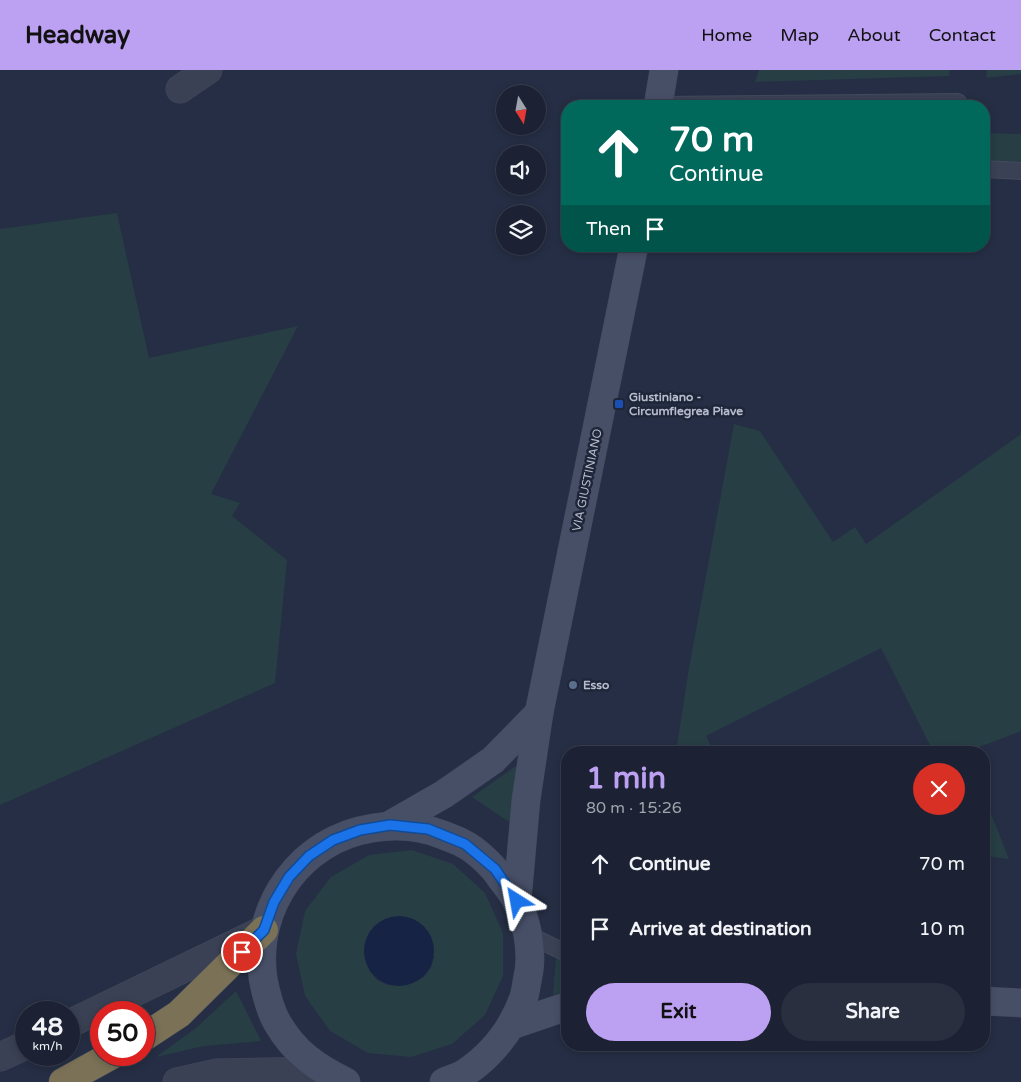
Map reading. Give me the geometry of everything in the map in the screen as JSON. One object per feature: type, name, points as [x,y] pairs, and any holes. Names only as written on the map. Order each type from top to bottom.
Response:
[{"type":"highway","points":[[155,1030],[179,1014],[264,930]]},
{"type":"highway","points":[[63,1082],[92,1066]]},
{"type":"main road","points":[[659,100],[664,70]]},
{"type":"main road","name":"VIA GIUSTINIANO","points":[[517,901],[526,800],[539,713],[633,252]]},
{"type":"main road","points":[[390,825],[444,794],[493,760],[539,713]]},
{"type":"main road","points":[[335,1077],[298,1050],[278,1024],[266,994],[261,961],[264,930],[274,902],[289,877],[309,856],[342,836],[360,830],[390,825],[428,829],[465,844],[495,869],[517,901],[528,934],[530,965],[524,996],[512,1025],[493,1050],[464,1074],[444,1082]]},
{"type":"main road","points":[[990,1001],[1021,1003]]},
{"type":"main road","points":[[512,1025],[561,1008]]},
{"type":"main road","points":[[486,1082],[493,1050]]},
{"type":"street","points":[[180,89],[208,70]]},
{"type":"street","points":[[80,1019],[264,930]]},
{"type":"street","points":[[0,1057],[15,1050]]},
{"type":"street","points":[[177,1082],[217,1073],[335,1077]]},
{"type":"lane","points":[[990,169],[1021,171]]},
{"type":"lane","points":[[528,934],[561,950]]},
{"type":"lane","points":[[990,993],[1021,994]]},
{"type":"shaded area","points":[[759,70],[950,70],[949,76],[755,82]]},
{"type":"shaded area","points":[[987,70],[1021,70],[1021,74],[986,78]]},
{"type":"shaded area","points":[[990,133],[1021,134],[1021,162],[990,160]]},
{"type":"shaded area","points":[[117,213],[149,358],[298,326],[211,494],[240,503],[232,516],[287,560],[275,683],[0,805],[0,229]]},
{"type":"shaded area","points":[[734,424],[760,431],[833,542],[855,527],[866,544],[1021,434],[1021,731],[982,746],[930,746],[881,648],[706,736],[711,746],[677,746],[689,668]]},
{"type":"shaded area","points":[[523,761],[509,822],[472,797]]},
{"type":"shaded area","points":[[990,811],[1009,859],[990,857]]},
{"type":"shaded area","points":[[412,850],[453,864],[485,893],[503,933],[503,976],[485,1015],[452,1044],[411,1057],[368,1053],[330,1031],[305,996],[296,954],[305,911],[331,877],[369,855]],"holes":[[[434,956],[431,968],[423,978],[388,985],[377,980],[369,970]]]},
{"type":"shaded area","points":[[556,958],[561,961],[561,993],[553,995]]},
{"type":"shaded area","points":[[236,991],[261,1041],[204,1046],[156,1057],[196,1028]]},
{"type":"water","points":[[406,916],[419,922],[428,931],[432,937],[434,951],[432,965],[424,976],[413,984],[392,986],[385,984],[374,976],[366,965],[364,944],[366,937],[374,926],[385,918]]},
{"type":"place","name":"Giustiniano - Circumflegrea Piave","points":[[619,404]]},
{"type":"place","name":"Esso","points":[[573,685]]},
{"type":"route","points":[[242,952],[264,930],[274,902],[289,877],[309,856],[333,840],[360,830],[390,825],[428,829],[465,844],[495,869],[517,901]]}]
